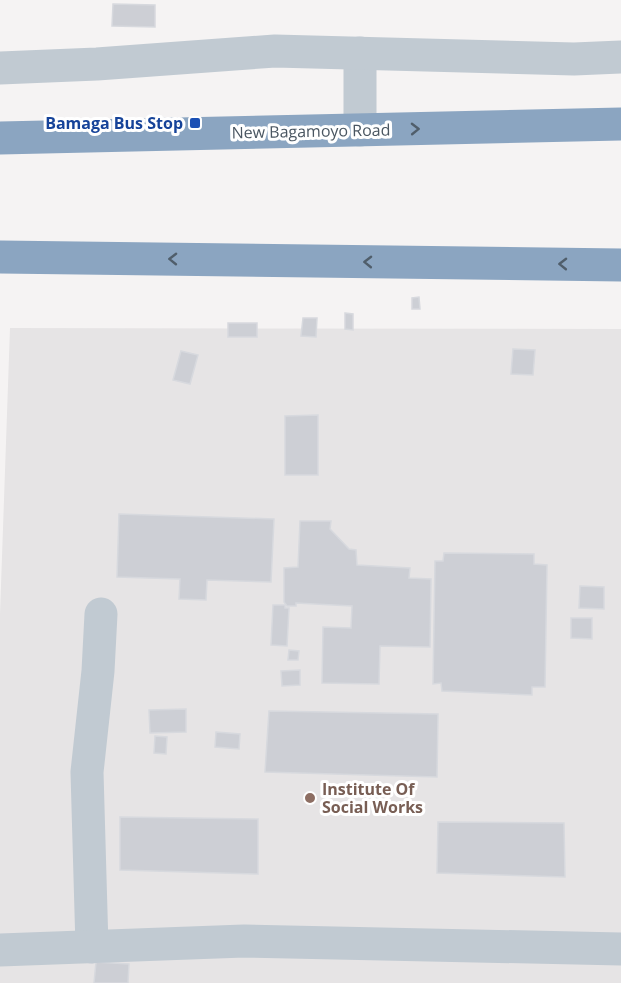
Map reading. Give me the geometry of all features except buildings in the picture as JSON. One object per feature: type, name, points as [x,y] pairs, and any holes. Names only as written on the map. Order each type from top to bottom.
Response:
[{"type":"highway","name":"New Bagamoyo Road","points":[[0,138],[621,124]]},
{"type":"highway","points":[[0,257],[621,265]]},
{"type":"lane","points":[[0,68],[97,64],[275,51],[574,59],[621,57]]},
{"type":"lane","points":[[360,53],[360,130]]},
{"type":"lane","points":[[92,947],[87,772],[98,671],[101,614]]},
{"type":"lane","points":[[0,950],[244,942],[621,949]]},
{"type":"shaded area","name":"Institute Of Social Works","points":[[10,328],[621,329],[621,983],[0,983],[0,614]]},
{"type":"place","name":"Bamaga Bus Stop","points":[[195,123]]},
{"type":"place","name":"Institute Of Social Works","points":[[310,798]]}]
